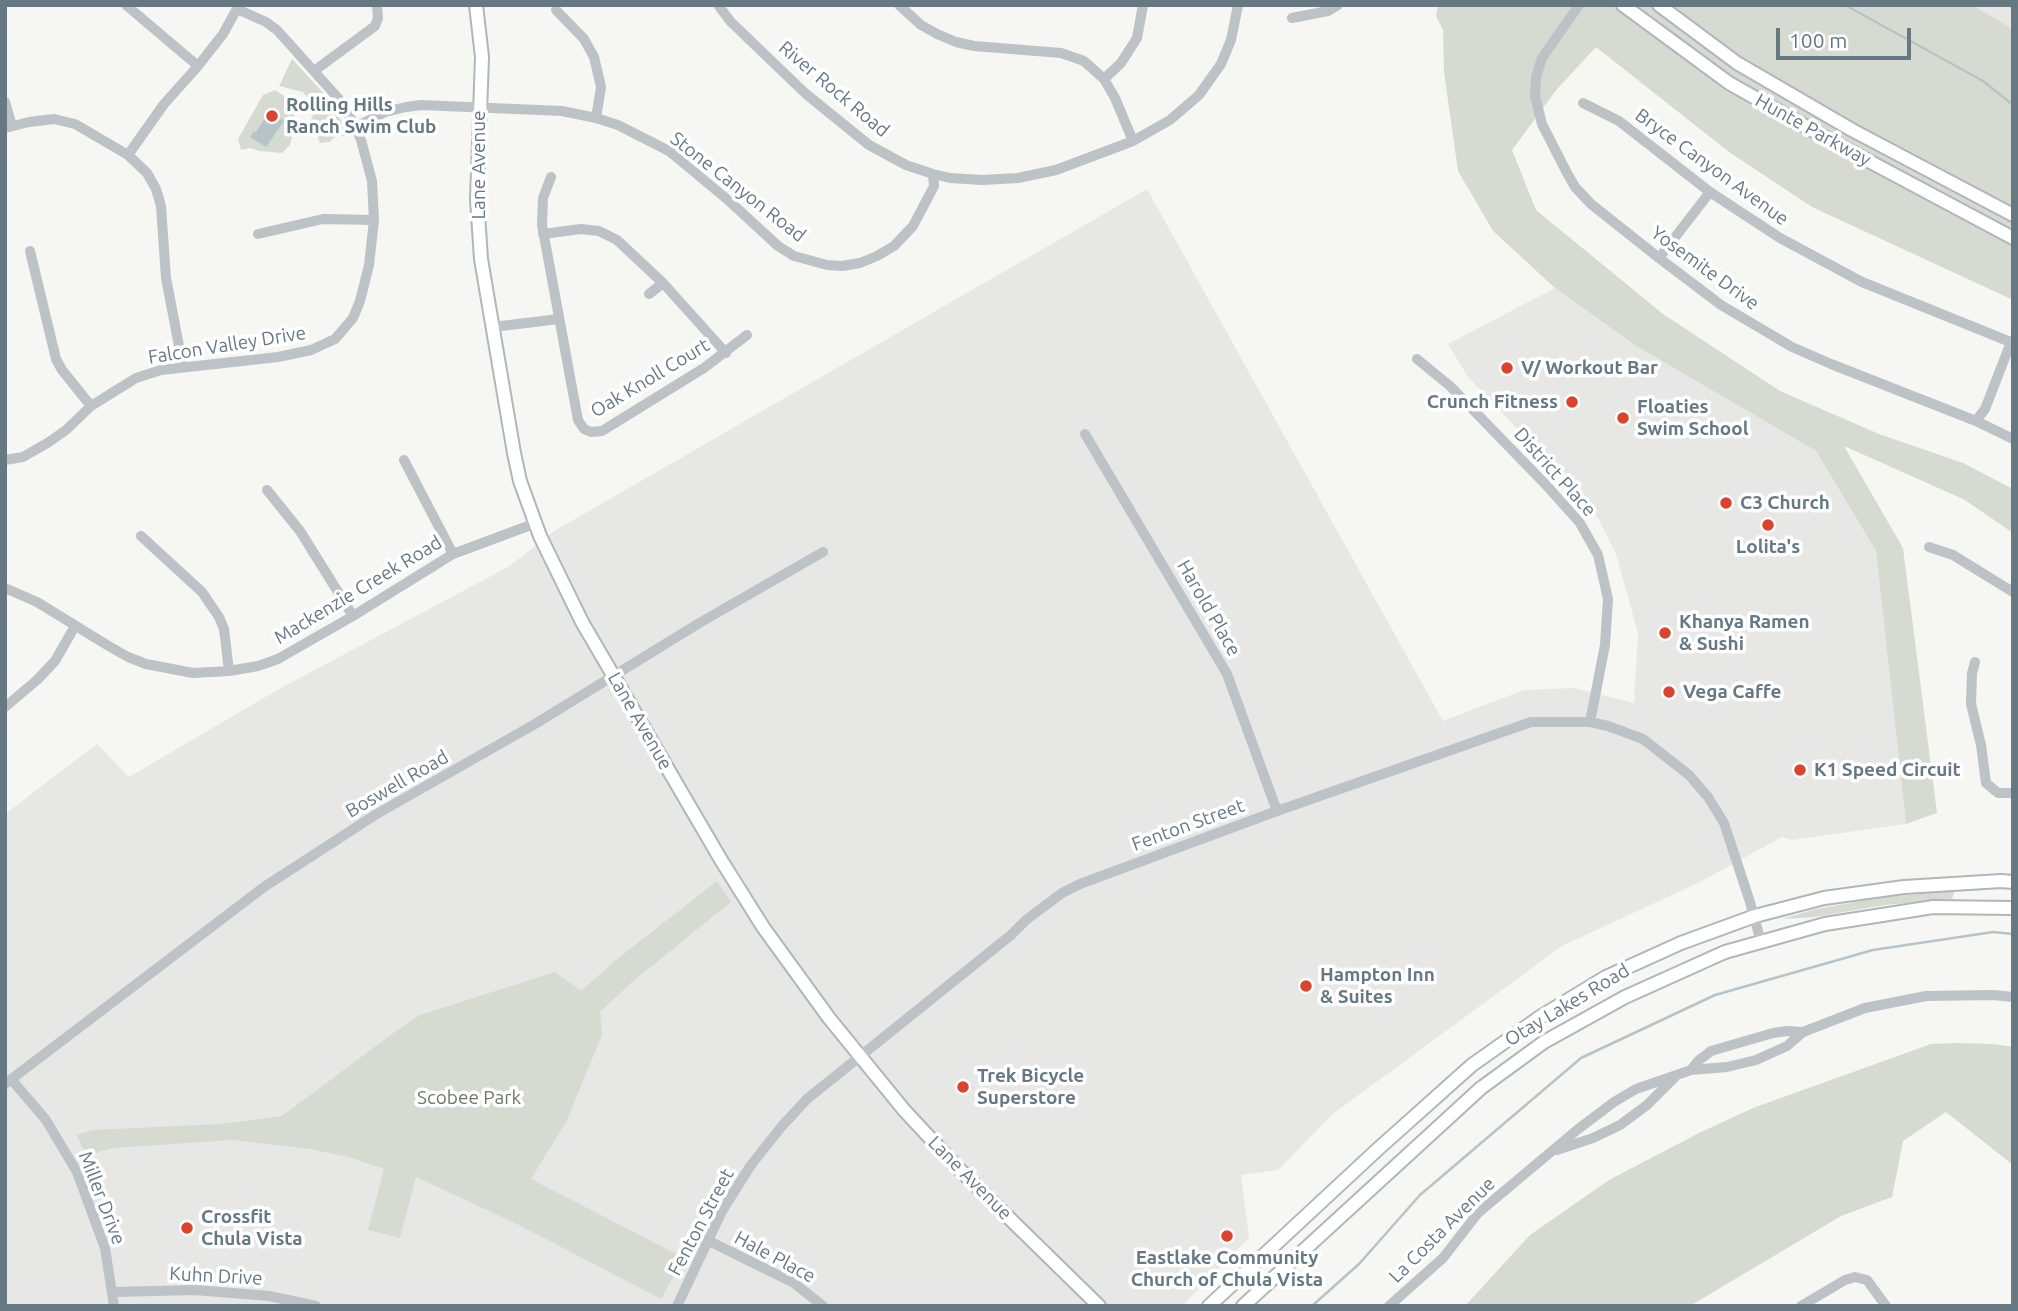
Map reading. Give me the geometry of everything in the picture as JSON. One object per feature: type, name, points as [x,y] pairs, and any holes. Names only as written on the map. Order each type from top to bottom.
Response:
[{"type":"main road","name":"Lane Avenue","points":[[476,5],[482,57],[477,199],[481,259],[520,481],[540,536],[582,622],[737,886],[763,927],[829,1018],[904,1110],[957,1167],[1099,1306]]},
{"type":"main road","name":"Hunte Parkway","points":[[1623,5],[1729,83],[2013,238]]},
{"type":"main road","name":"Hunte Parkway","points":[[1658,5],[1737,64],[1852,130],[2013,215]]},
{"type":"main road","name":"Otay Lakes Road","points":[[1209,1306],[1472,1065],[1540,1017],[1606,977],[1681,943],[1755,916],[1824,898],[1904,887],[2013,882]]},
{"type":"main road","name":"Otay Lakes Road","points":[[1243,1306],[1481,1088],[1544,1042],[1625,997],[1725,952],[1825,924],[1933,907],[2013,908]]},
{"type":"street","points":[[126,5],[198,66]]},
{"type":"street","points":[[314,71],[375,26],[378,18],[377,5]]},
{"type":"street","name":"River Rock Road","points":[[718,5],[731,22],[806,94],[869,145],[906,165],[933,174],[977,180],[1018,178],[1056,170],[1133,141],[1170,120],[1207,85],[1227,52],[1238,5]]},
{"type":"street","points":[[899,5],[921,25],[949,40],[974,46],[1069,55],[1091,66],[1104,79],[1115,97],[1133,141]]},
{"type":"street","points":[[1104,79],[1121,63],[1137,38],[1143,5]]},
{"type":"street","points":[[1292,18],[1338,5]]},
{"type":"street","name":"Yosemite Drive","points":[[1579,5],[1547,50],[1538,68],[1535,96],[1538,115],[1575,187],[1591,204],[1721,304],[1793,347],[1976,421],[2013,439]]},
{"type":"street","points":[[128,155],[164,104],[223,33],[238,7]]},
{"type":"street","name":"Falcon Valley Drive","points":[[5,460],[23,457],[49,442],[91,406],[136,377],[161,370],[296,355],[319,348],[335,339],[348,326],[360,302],[369,265],[374,220],[372,181],[361,140],[338,98],[277,30],[238,7]]},
{"type":"street","points":[[556,10],[584,39],[594,57],[601,87],[596,118]]},
{"type":"street","points":[[5,102],[8,127],[54,119],[75,124],[128,155],[147,173],[159,197],[166,278],[183,367]]},
{"type":"street","name":"Bryce Canyon Avenue","points":[[1584,103],[1619,121],[1710,192],[1780,238],[1862,282],[2012,343]]},
{"type":"street","name":"Stone Canyon Road","points":[[356,127],[385,112],[421,105],[562,110],[596,118],[618,125],[669,151],[778,246],[794,256],[816,264],[842,266],[860,263],[894,246],[906,235],[918,216],[934,186],[933,174]]},
{"type":"street","points":[[493,327],[559,319],[543,233],[542,207],[551,177]]},
{"type":"street","points":[[1659,258],[1710,192]]},
{"type":"street","points":[[258,234],[323,219],[374,220]]},
{"type":"street","points":[[543,233],[581,229],[608,235],[625,246],[663,283],[726,353]]},
{"type":"street","points":[[30,251],[56,359],[91,406]]},
{"type":"street","points":[[649,294],[663,283]]},
{"type":"street","name":"Oak Knoll Court","points":[[559,319],[579,423],[584,429],[594,433],[602,431],[701,370],[747,335]]},
{"type":"street","points":[[1976,421],[1984,409],[2012,343]]},
{"type":"street","name":"District Place","points":[[1418,359],[1450,386],[1547,486],[1580,523],[1598,555],[1608,599],[1605,645],[1590,722]]},
{"type":"street","name":"Harold Place","points":[[1085,434],[1227,674],[1277,811]]},
{"type":"street","points":[[404,460],[453,554]]},
{"type":"street","points":[[267,490],[310,546],[353,616]]},
{"type":"street","name":"Mackenzie Creek Road","points":[[5,588],[37,602],[128,657],[146,664],[193,674],[229,671],[278,659],[453,554],[536,523]]},
{"type":"street","points":[[141,536],[202,593],[219,617],[224,629],[229,671]]},
{"type":"street","points":[[1929,547],[1953,555],[2013,592]]},
{"type":"street","name":"Boswell Road","points":[[8,1082],[264,887],[375,816],[823,552]]},
{"type":"street","points":[[5,707],[55,661],[75,626]]},
{"type":"street","points":[[1975,662],[1971,704],[1981,745],[1986,783],[1998,793],[2013,793]]},
{"type":"street","name":"Fenton Street","points":[[677,1306],[725,1205],[772,1137],[807,1099],[1062,893],[1277,811],[1531,722],[1590,722],[1608,726],[1643,739],[1680,767],[1717,809],[1727,830],[1761,942]]},
{"type":"street","name":"La Costa Avenue","points":[[1389,1306],[1443,1258],[1478,1213],[1577,1130],[1636,1089],[1691,1070],[1727,1067],[1756,1059],[1787,1046],[1804,1032],[1865,1008],[1926,996],[2013,996]]},
{"type":"street","name":"La Costa Avenue","points":[[1691,1070],[1711,1051],[1773,1033],[1804,1032]]},
{"type":"street","name":"La Costa Avenue","points":[[1551,1152],[1593,1138],[1626,1121],[1647,1105],[1678,1074]]},
{"type":"street","name":"Miller Drive","points":[[8,1082],[46,1120],[77,1172],[103,1241],[114,1306]]},
{"type":"street","name":"Hale Place","points":[[709,1241],[794,1283],[823,1306]]},
{"type":"street","points":[[1801,1306],[1845,1280],[1856,1277],[1867,1280],[1886,1306]]},
{"type":"street","name":"Kuhn Drive","points":[[113,1292],[195,1290],[269,1296],[316,1306]]},
{"type":"shaded area","points":[[1972,5],[2013,5],[2013,29]]},
{"type":"shaded area","points":[[269,112],[284,121],[266,147],[250,137]]},
{"type":"shaded area","points":[[1147,189],[1443,721],[1524,690],[1574,688],[1634,703],[1638,633],[1616,554],[1599,520],[1585,500],[1468,377],[1448,344],[1555,288],[1636,346],[1816,451],[1876,551],[1906,824],[1792,840],[1782,837],[1700,882],[1562,946],[1334,1113],[1278,1170],[1241,1175],[1249,1238],[1182,1306],[5,1306],[5,814],[97,744],[129,777],[279,689],[508,567],[556,530]]},
{"type":"green space","points":[[1438,5],[1972,5],[2013,29],[2013,300],[1812,207],[1729,152],[1596,47],[1557,89],[1512,150],[1536,210],[1663,314],[1780,391],[1879,434],[1963,463],[2013,489],[2013,533],[1965,500],[1844,446],[1903,548],[1937,813],[1906,824],[1876,551],[1816,451],[1636,346],[1555,288],[1493,231],[1458,171],[1444,72],[1443,30],[1436,16]]},
{"type":"green space","points":[[292,59],[327,97],[348,136],[336,136],[329,142],[320,143],[314,126],[309,125],[314,112],[311,102],[303,92],[279,86]]},
{"type":"green space","name":"Rolling Hills Ranch Swim Club","points":[[275,90],[300,106],[287,127],[292,137],[290,145],[282,153],[250,148],[241,150],[238,139],[263,95]]},
{"type":"green space","name":"Scobee Park","points":[[717,881],[731,902],[632,982],[600,1012],[602,1035],[566,1122],[531,1179],[684,1258],[661,1299],[517,1224],[416,1177],[400,1238],[368,1230],[384,1169],[349,1157],[310,1149],[233,1140],[114,1148],[87,1155],[76,1135],[92,1130],[221,1124],[282,1116],[420,1015],[555,972],[581,991]]},
{"type":"green space","points":[[1952,891],[1952,899],[1782,919],[1816,909],[1884,897]]},
{"type":"green space","points":[[1931,1044],[2013,1047],[2013,1165],[1946,1112],[1903,1141],[1892,1197],[1841,1216],[1690,1306],[1465,1306],[1530,1235],[1609,1180],[1753,1108]]},
{"type":"waterway","points":[[1845,5],[1983,81],[2013,105]]},
{"type":"waterway","points":[[1312,1306],[1359,1264],[1420,1195],[1581,1058],[1715,995],[1873,950],[1993,932],[2013,934]]},
{"type":"place","name":"Rolling Hills Ranch Swim Club","points":[[272,116]]},
{"type":"place","name":"V/ Workout Bar","points":[[1507,368]]},
{"type":"place","name":"Crunch Fitness","points":[[1572,402]]},
{"type":"place","name":"Floaties Swim School","points":[[1623,418]]},
{"type":"place","name":"C3 Church","points":[[1726,503]]},
{"type":"place","name":"Lolita's","points":[[1768,525]]},
{"type":"place","name":"Khanya Ramen & Sushi","points":[[1665,633]]},
{"type":"place","name":"Vega Caffe","points":[[1669,692]]},
{"type":"place","name":"K1 Speed Circuit","points":[[1800,770]]},
{"type":"place","name":"Hampton Inn & Suites","points":[[1306,986]]},
{"type":"place","name":"Trek Bicycle Superstore","points":[[963,1087]]},
{"type":"place","name":"Crossfit Chula Vista","points":[[187,1228]]},
{"type":"place","name":"Eastlake Community Church of Chula Vista","points":[[1227,1236]]}]
